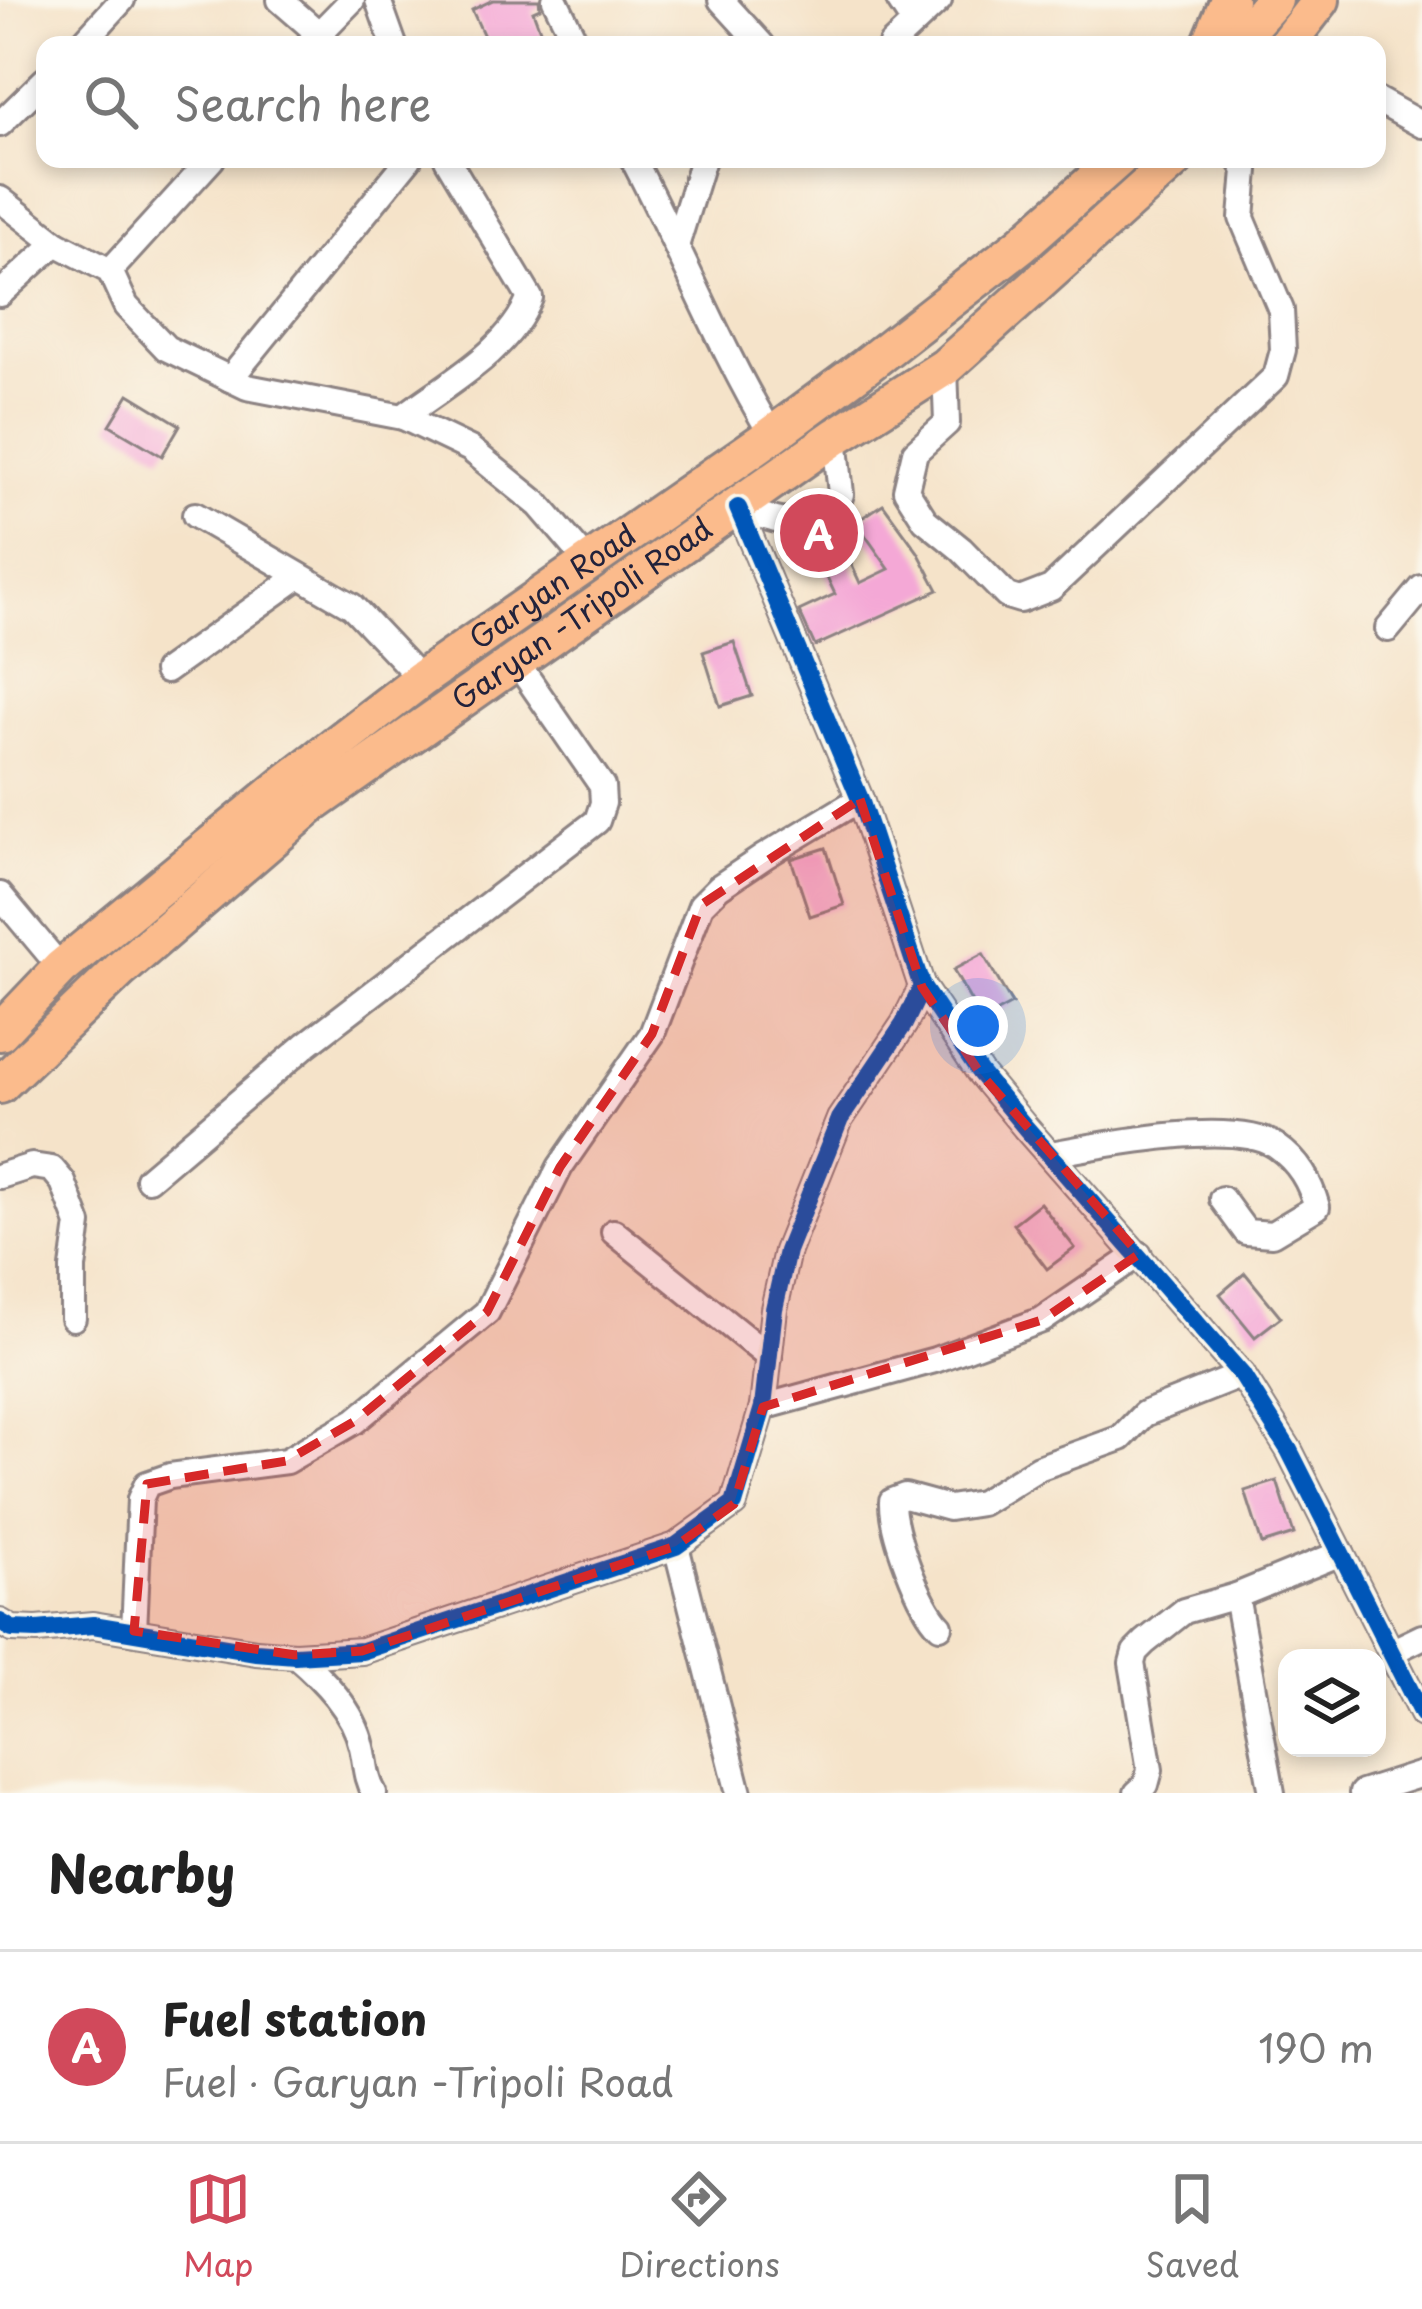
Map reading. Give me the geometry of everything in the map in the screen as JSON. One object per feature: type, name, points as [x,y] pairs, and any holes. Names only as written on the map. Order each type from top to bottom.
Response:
[{"type":"highway","points":[[1214,36],[1228,0]]},
{"type":"highway","points":[[1241,36],[1274,0]]},
{"type":"highway","points":[[1293,36],[1321,0]]},
{"type":"highway","name":"Garyan Road","points":[[0,1032],[61,968],[290,780],[421,679],[772,435],[1022,244],[1108,168]]},
{"type":"highway","name":"Garyan -Tripoli Road","points":[[0,1085],[121,970],[313,805],[835,437],[945,367],[1166,168]]},
{"type":"street","points":[[89,36],[122,0]]},
{"type":"street","points":[[280,0],[310,36]]},
{"type":"street","points":[[316,36],[352,0]]},
{"type":"street","points":[[378,0],[391,36]]},
{"type":"street","points":[[555,0],[573,36]]},
{"type":"street","points":[[722,0],[754,36]]},
{"type":"street","points":[[899,0],[914,23]]},
{"type":"street","points":[[900,36],[939,0]]},
{"type":"street","points":[[0,124],[36,89]]},
{"type":"street","points":[[1386,105],[1422,125]]},
{"type":"street","points":[[110,271],[204,168]]},
{"type":"street","points":[[230,379],[402,168]]},
{"type":"street","points":[[404,418],[506,338],[521,320],[530,298],[452,168]]},
{"type":"street","points":[[638,168],[744,388],[772,435]]},
{"type":"street","points":[[677,243],[701,168]]},
{"type":"street","points":[[945,367],[947,423],[915,452],[906,490],[925,520],[962,549],[1007,596],[1020,600],[1051,588],[1276,376],[1283,350],[1281,310],[1242,218],[1245,168]]},
{"type":"street","points":[[0,199],[56,243],[110,271],[126,306],[166,348],[230,379],[286,396],[404,418],[470,448],[539,505],[588,562]]},
{"type":"street","points":[[0,294],[56,243]]},
{"type":"street","points":[[738,508],[788,524],[808,523],[836,508],[842,494],[835,437]]},
{"type":"street","points":[[738,508],[860,799],[922,987],[980,1073],[1242,1375],[1289,1450],[1422,1714]]},
{"type":"street","points":[[195,514],[352,606],[421,679]]},
{"type":"street","points":[[166,670],[298,578]]},
{"type":"street","points":[[1388,629],[1422,588]]},
{"type":"street","points":[[148,1179],[307,1044],[597,821],[602,786],[515,660]]},
{"type":"street","points":[[134,1631],[140,1499],[147,1484],[170,1476],[286,1461],[355,1421],[487,1312],[560,1167],[652,1034],[701,905],[765,856],[860,799]]},
{"type":"street","points":[[0,895],[61,968]]},
{"type":"street","points":[[0,1622],[12,1629],[93,1625],[256,1652],[362,1651],[676,1546],[734,1504],[763,1407],[774,1309],[787,1251],[840,1119],[904,1024],[922,987]]},
{"type":"street","points":[[1051,1154],[1143,1137],[1250,1137],[1274,1144],[1310,1179],[1317,1207],[1272,1234],[1246,1232],[1222,1199]]},
{"type":"street","points":[[0,1176],[32,1166],[52,1169],[62,1182],[79,1224],[73,1318]]},
{"type":"street","points":[[614,1232],[770,1357]]},
{"type":"street","points":[[763,1407],[935,1360],[1042,1320],[1139,1254]]},
{"type":"street","points":[[940,1626],[921,1599],[892,1502],[905,1496],[949,1508],[981,1503],[1038,1468],[1120,1438],[1144,1414],[1242,1375]]},
{"type":"street","points":[[676,1546],[739,1793]]},
{"type":"street","points":[[1137,1793],[1146,1785],[1150,1769],[1132,1663],[1136,1652],[1184,1611],[1236,1596],[1341,1553]]},
{"type":"street","points":[[1236,1596],[1272,1793]]},
{"type":"street","points":[[1391,1652],[1422,1637]]},
{"type":"street","points":[[295,1655],[328,1684],[342,1707],[362,1743],[367,1781],[374,1793]]},
{"type":"street","points":[[1362,1793],[1422,1774]]},
{"type":"highlighted area","points":[[860,799],[922,987],[980,1073],[1139,1254],[1042,1320],[763,1407],[734,1504],[676,1546],[362,1651],[295,1655],[134,1631],[147,1484],[286,1461],[355,1421],[487,1312],[560,1167],[652,1034],[701,905]]},
{"type":"building","points":[[493,0],[539,0],[540,8],[533,11],[542,36],[484,36],[472,10]]},
{"type":"building","points":[[129,394],[180,425],[162,456],[110,425]]},
{"type":"building","points":[[883,504],[918,552],[938,590],[815,646],[799,611],[835,594],[815,552],[840,540],[860,583],[889,569],[856,522]]},
{"type":"building","points":[[734,642],[752,696],[720,706],[703,652]]},
{"type":"building","points":[[826,848],[844,905],[810,916],[791,859]]},
{"type":"building","points":[[983,954],[1012,1004],[982,1020],[953,970]]},
{"type":"building","points":[[1040,1203],[1075,1248],[1047,1269],[1013,1224]]},
{"type":"building","points":[[1245,1273],[1281,1317],[1255,1337],[1220,1294]]},
{"type":"building","points":[[1277,1481],[1294,1534],[1262,1544],[1245,1491]]},
{"type":"cycle path","points":[[738,508],[860,799],[922,987],[980,1073],[1242,1375],[1289,1450],[1422,1714]]},
{"type":"cycle path","points":[[0,1622],[12,1629],[37,1630],[93,1625],[256,1652],[362,1651],[676,1546],[734,1504],[763,1407],[774,1309],[787,1251],[840,1119],[904,1024],[922,987]]},
{"type":"place","name":"Fuel station","points":[[819,533]]}]
